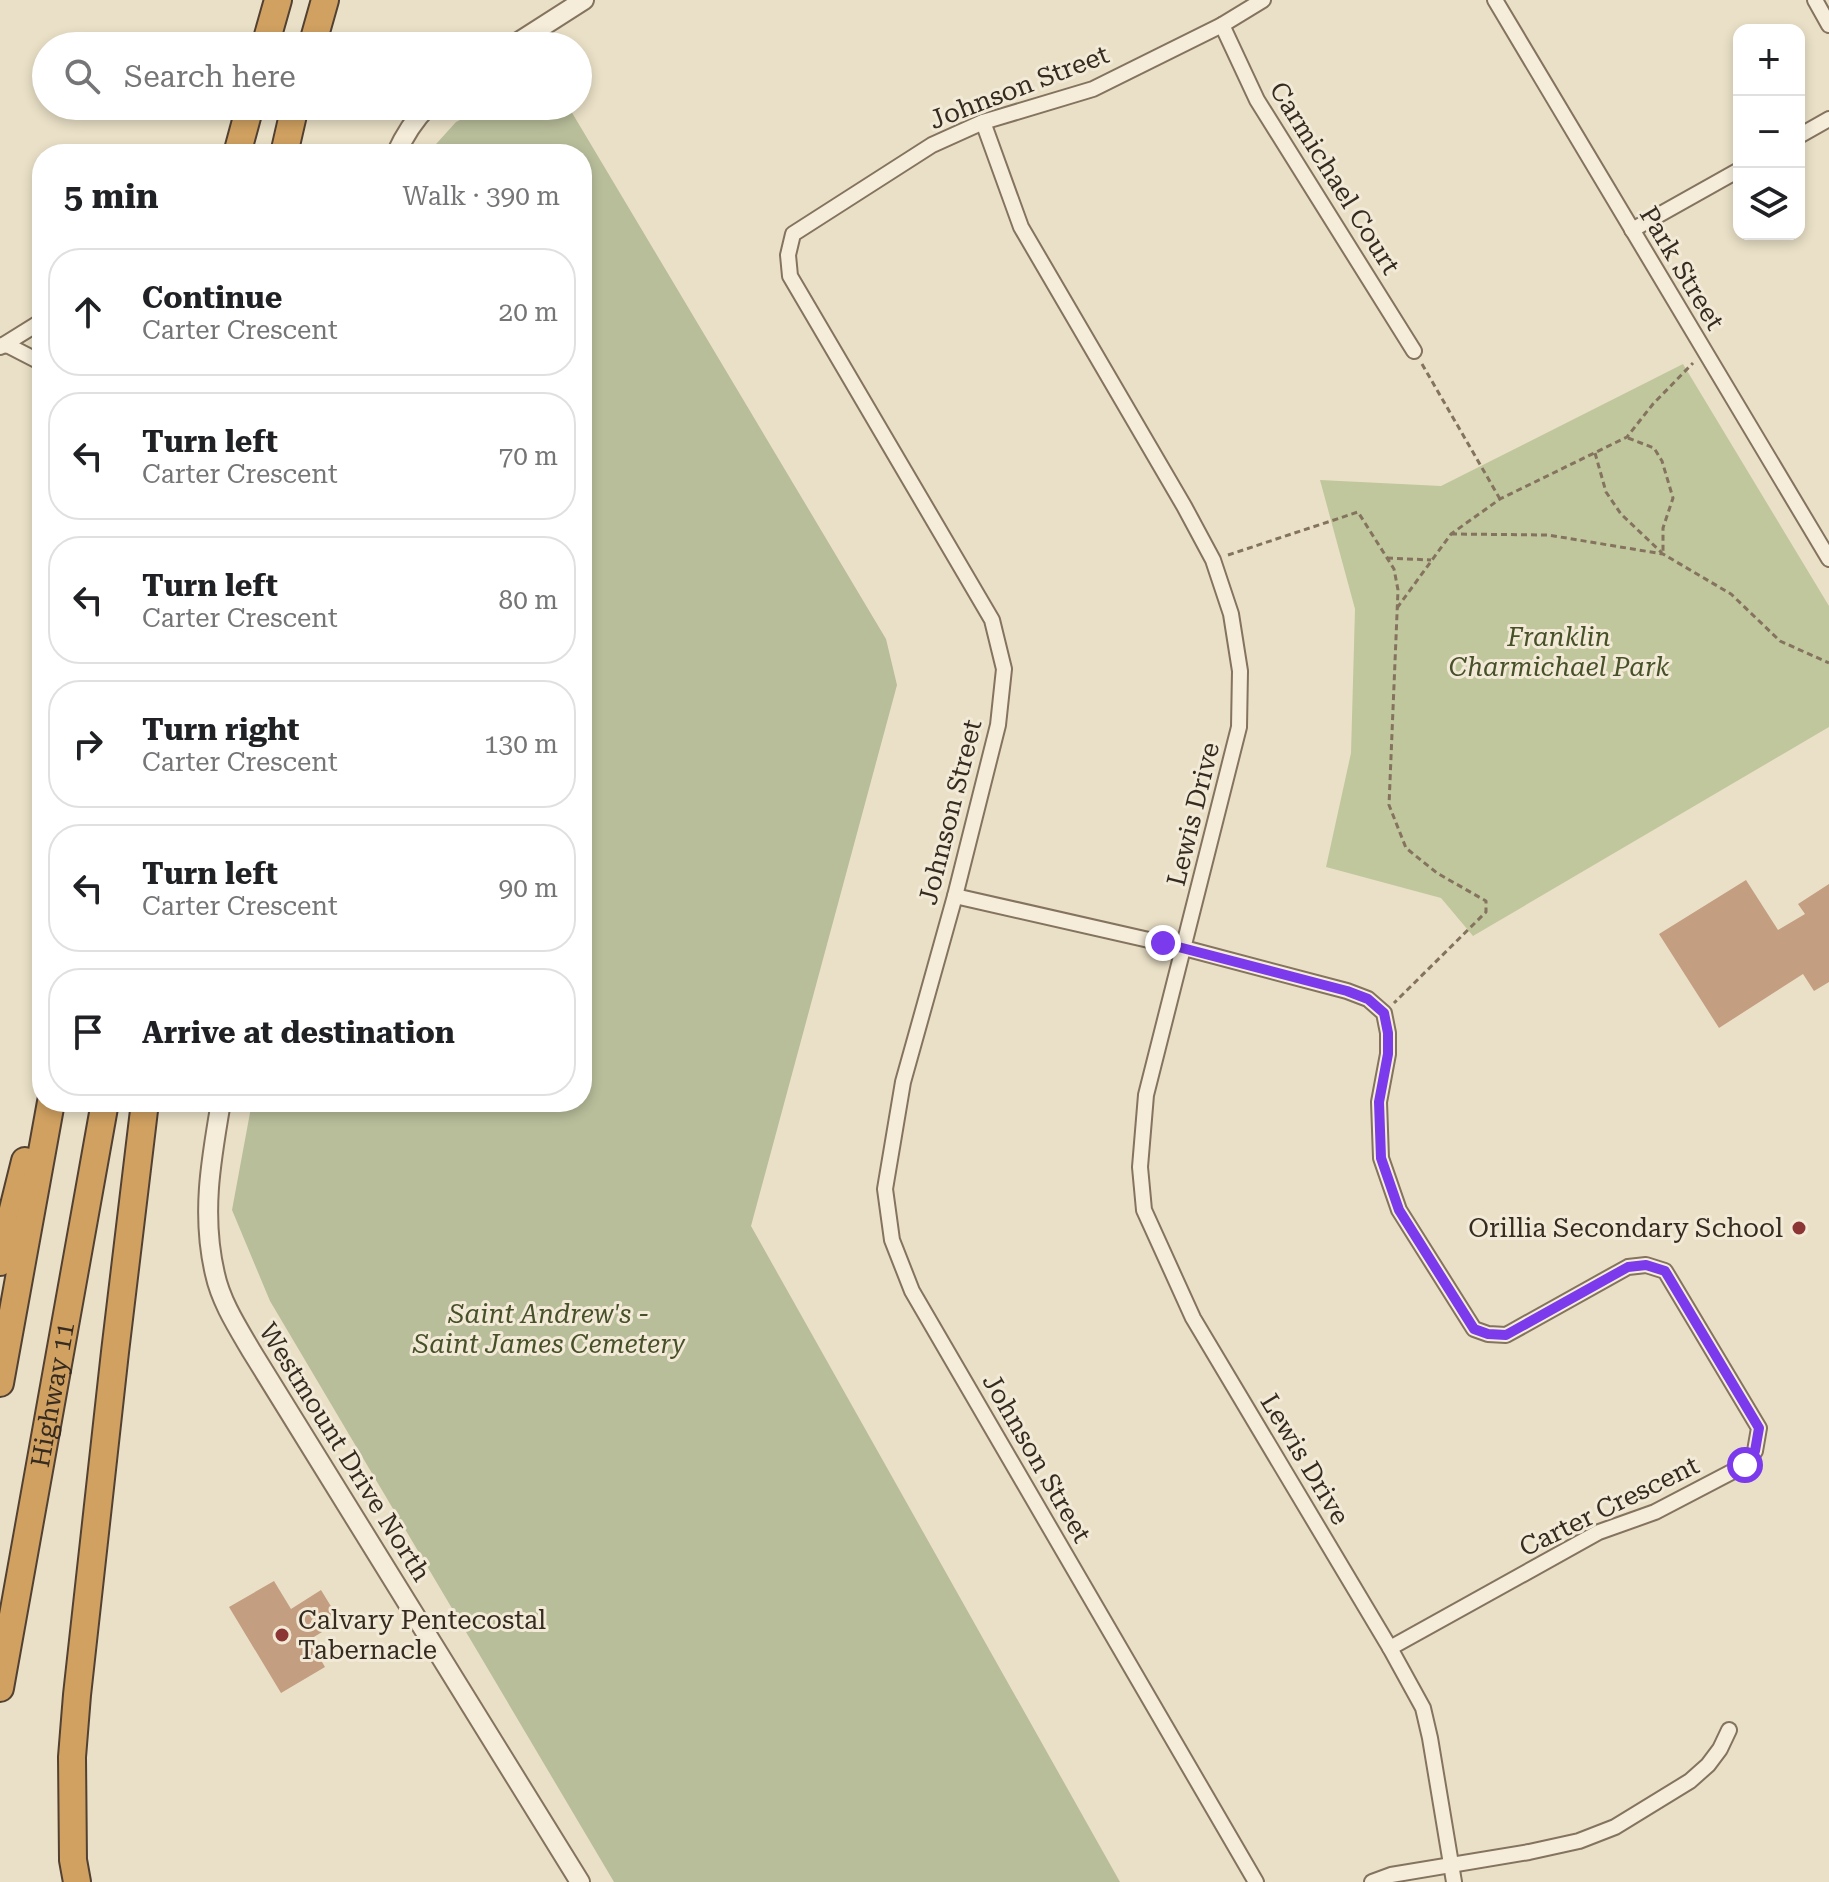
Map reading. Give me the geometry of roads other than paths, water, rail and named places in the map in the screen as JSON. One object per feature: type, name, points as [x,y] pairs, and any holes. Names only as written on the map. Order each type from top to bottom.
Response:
[{"type":"highway","points":[[269,32],[278,0]]},
{"type":"highway","points":[[316,32],[325,0]]},
{"type":"highway","points":[[240,144],[246,120]]},
{"type":"highway","points":[[286,144],[292,120]]},
{"type":"highway","points":[[0,1262],[22,1169],[46,1112]]},
{"type":"highway","name":"Highway 11","points":[[0,1383],[48,1112]]},
{"type":"highway","name":"Highway 11","points":[[0,1688],[103,1112]]},
{"type":"highway","points":[[77,1882],[73,1860],[72,1757],[77,1695],[144,1112]]},
{"type":"street","points":[[533,32],[582,0]]},
{"type":"street","name":"Johnson Street","points":[[1256,1882],[912,1291],[892,1240],[885,1189],[903,1082],[955,896],[998,725],[1004,669],[992,620],[790,276],[788,255],[793,234],[932,145],[983,122],[1093,89],[1222,25],[1263,0]]},
{"type":"street","name":"Park Street","points":[[1495,0],[1829,559]]},
{"type":"street","points":[[1815,0],[1829,25]]},
{"type":"street","name":"Carmichael Court","points":[[1222,25],[1257,100],[1414,351]]},
{"type":"street","points":[[1805,133],[1829,119]]},
{"type":"street","points":[[402,144],[416,120]]},
{"type":"street","name":"Lewis Drive","points":[[983,122],[1021,227],[1213,560],[1231,614],[1240,671],[1239,727],[1146,1095],[1140,1167],[1144,1210],[1193,1318],[1423,1708],[1454,1882]]},
{"type":"street","points":[[1632,230],[1733,173]]},
{"type":"street","points":[[2,346],[32,327]]},
{"type":"street","points":[[2,346],[9,346],[32,358]]},
{"type":"street","points":[[955,896],[1184,948]]},
{"type":"street","name":"Carter Crescent","points":[[1184,948],[1347,991],[1368,999],[1384,1013],[1388,1054],[1379,1102],[1381,1158],[1399,1210],[1474,1329],[1506,1335],[1628,1267],[1646,1265],[1665,1271],[1759,1428],[1755,1451],[1745,1465],[1655,1512],[1599,1532],[1390,1648]]},
{"type":"street","name":"Westmount Drive North","points":[[219,1112],[208,1177],[208,1213],[215,1274],[234,1320],[580,1882]]},
{"type":"street","points":[[1372,1882],[1391,1875],[1554,1847],[1615,1827],[1690,1781],[1708,1765],[1729,1730]]},
{"type":"place","name":"Orillia Secondary School","points":[[1799,1228]]},
{"type":"place","name":"Calvary Pentecostal Tabernacle","points":[[282,1635]]},
{"type":"park label","name":"Franklin Charmichael Park","points":[[1559,652]]},
{"type":"park label","name":"Saint Andrew's - Saint James Cemetery","points":[[549,1329]]}]
